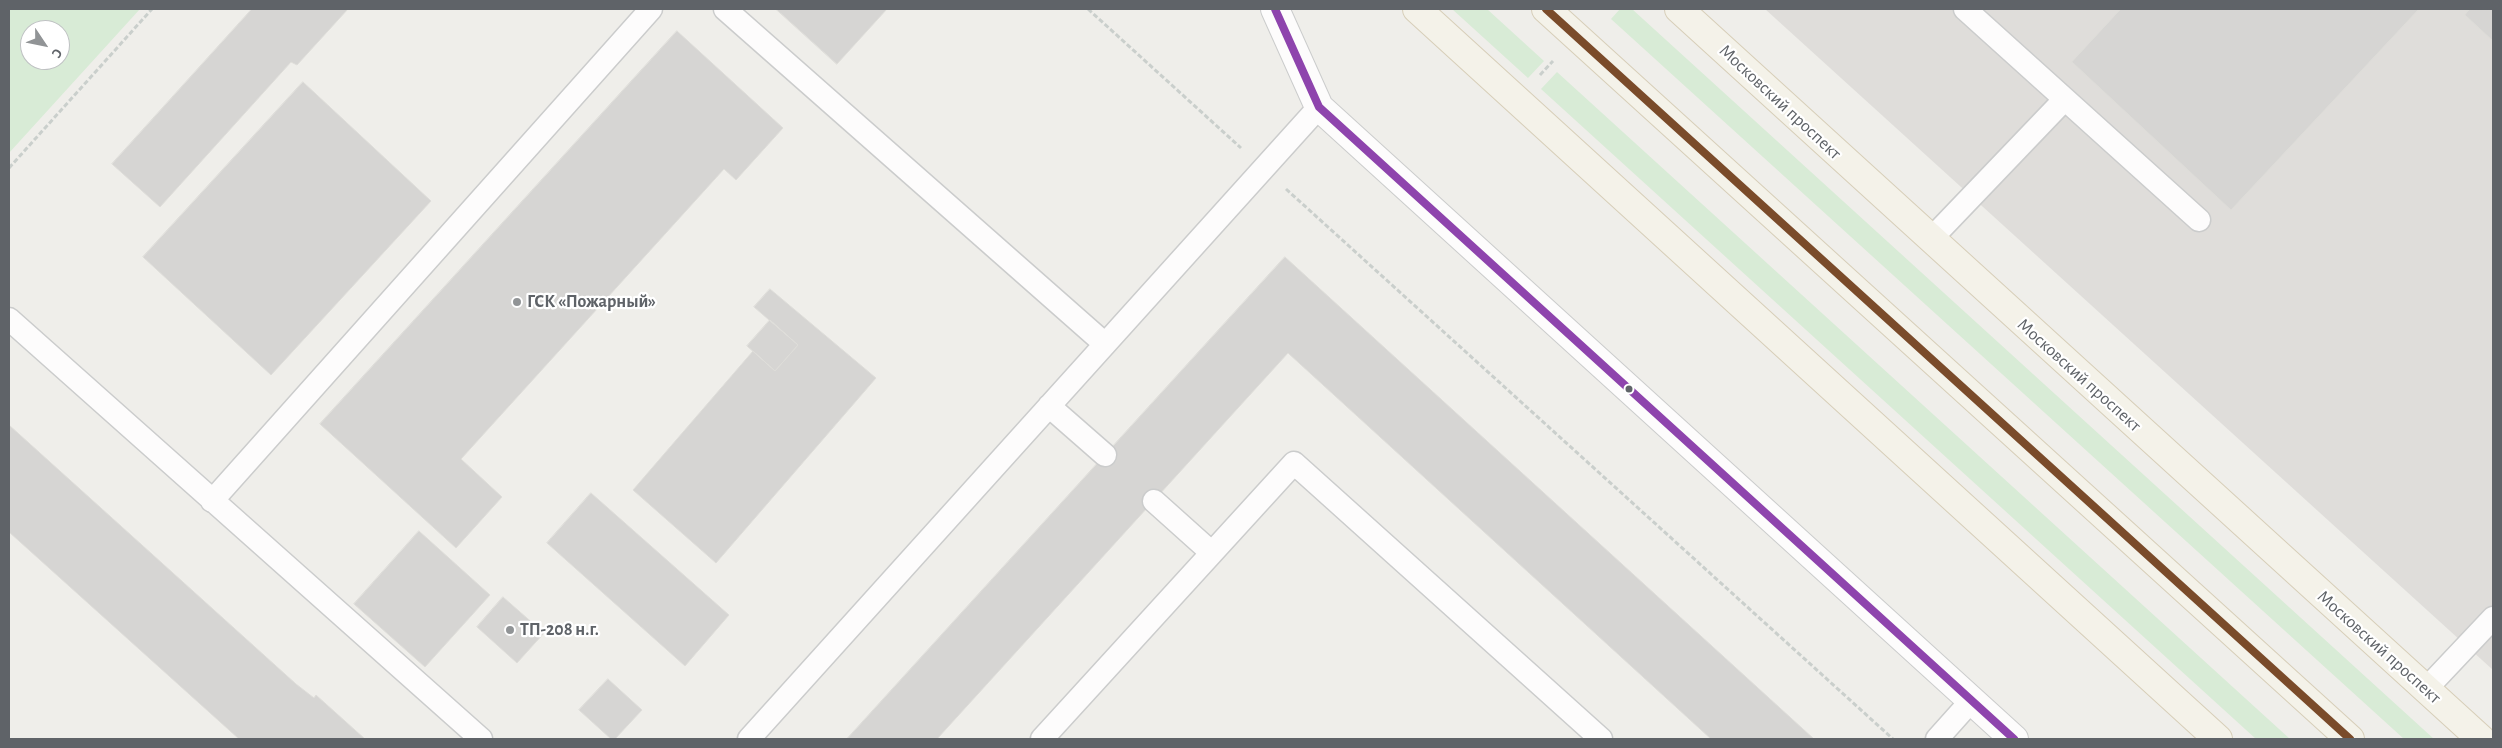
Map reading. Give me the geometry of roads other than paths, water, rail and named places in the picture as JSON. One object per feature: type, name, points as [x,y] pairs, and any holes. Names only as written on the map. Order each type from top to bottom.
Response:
[{"type":"main road","points":[[1417,9],[2218,739]]},
{"type":"main road","points":[[1546,9],[2350,739]]},
{"type":"main road","name":"Московский проспект","points":[[1679,9],[1930,240],[2481,739]]},
{"type":"street","points":[[1275,9],[1319,107],[2014,739]]},
{"type":"lane","points":[[212,501],[650,9]]},
{"type":"lane","points":[[724,9],[1105,344]]},
{"type":"lane","points":[[1965,9],[2198,220]]},
{"type":"lane","points":[[1930,240],[2064,100]]},
{"type":"lane","points":[[749,739],[1319,107]]},
{"type":"lane","points":[[9,320],[480,739]]},
{"type":"lane","points":[[1049,406],[1105,456]]},
{"type":"lane","points":[[1042,739],[1294,463],[1601,739]]},
{"type":"lane","points":[[1154,501],[1212,553]]},
{"type":"lane","points":[[2426,689],[2493,618]]},
{"type":"lane","points":[[1937,739],[1971,701]]},
{"type":"place","name":"ГСК «Пожарный»","points":[[517,302]]},
{"type":"place","name":"ТП-208 н.г.","points":[[510,630]]}]
